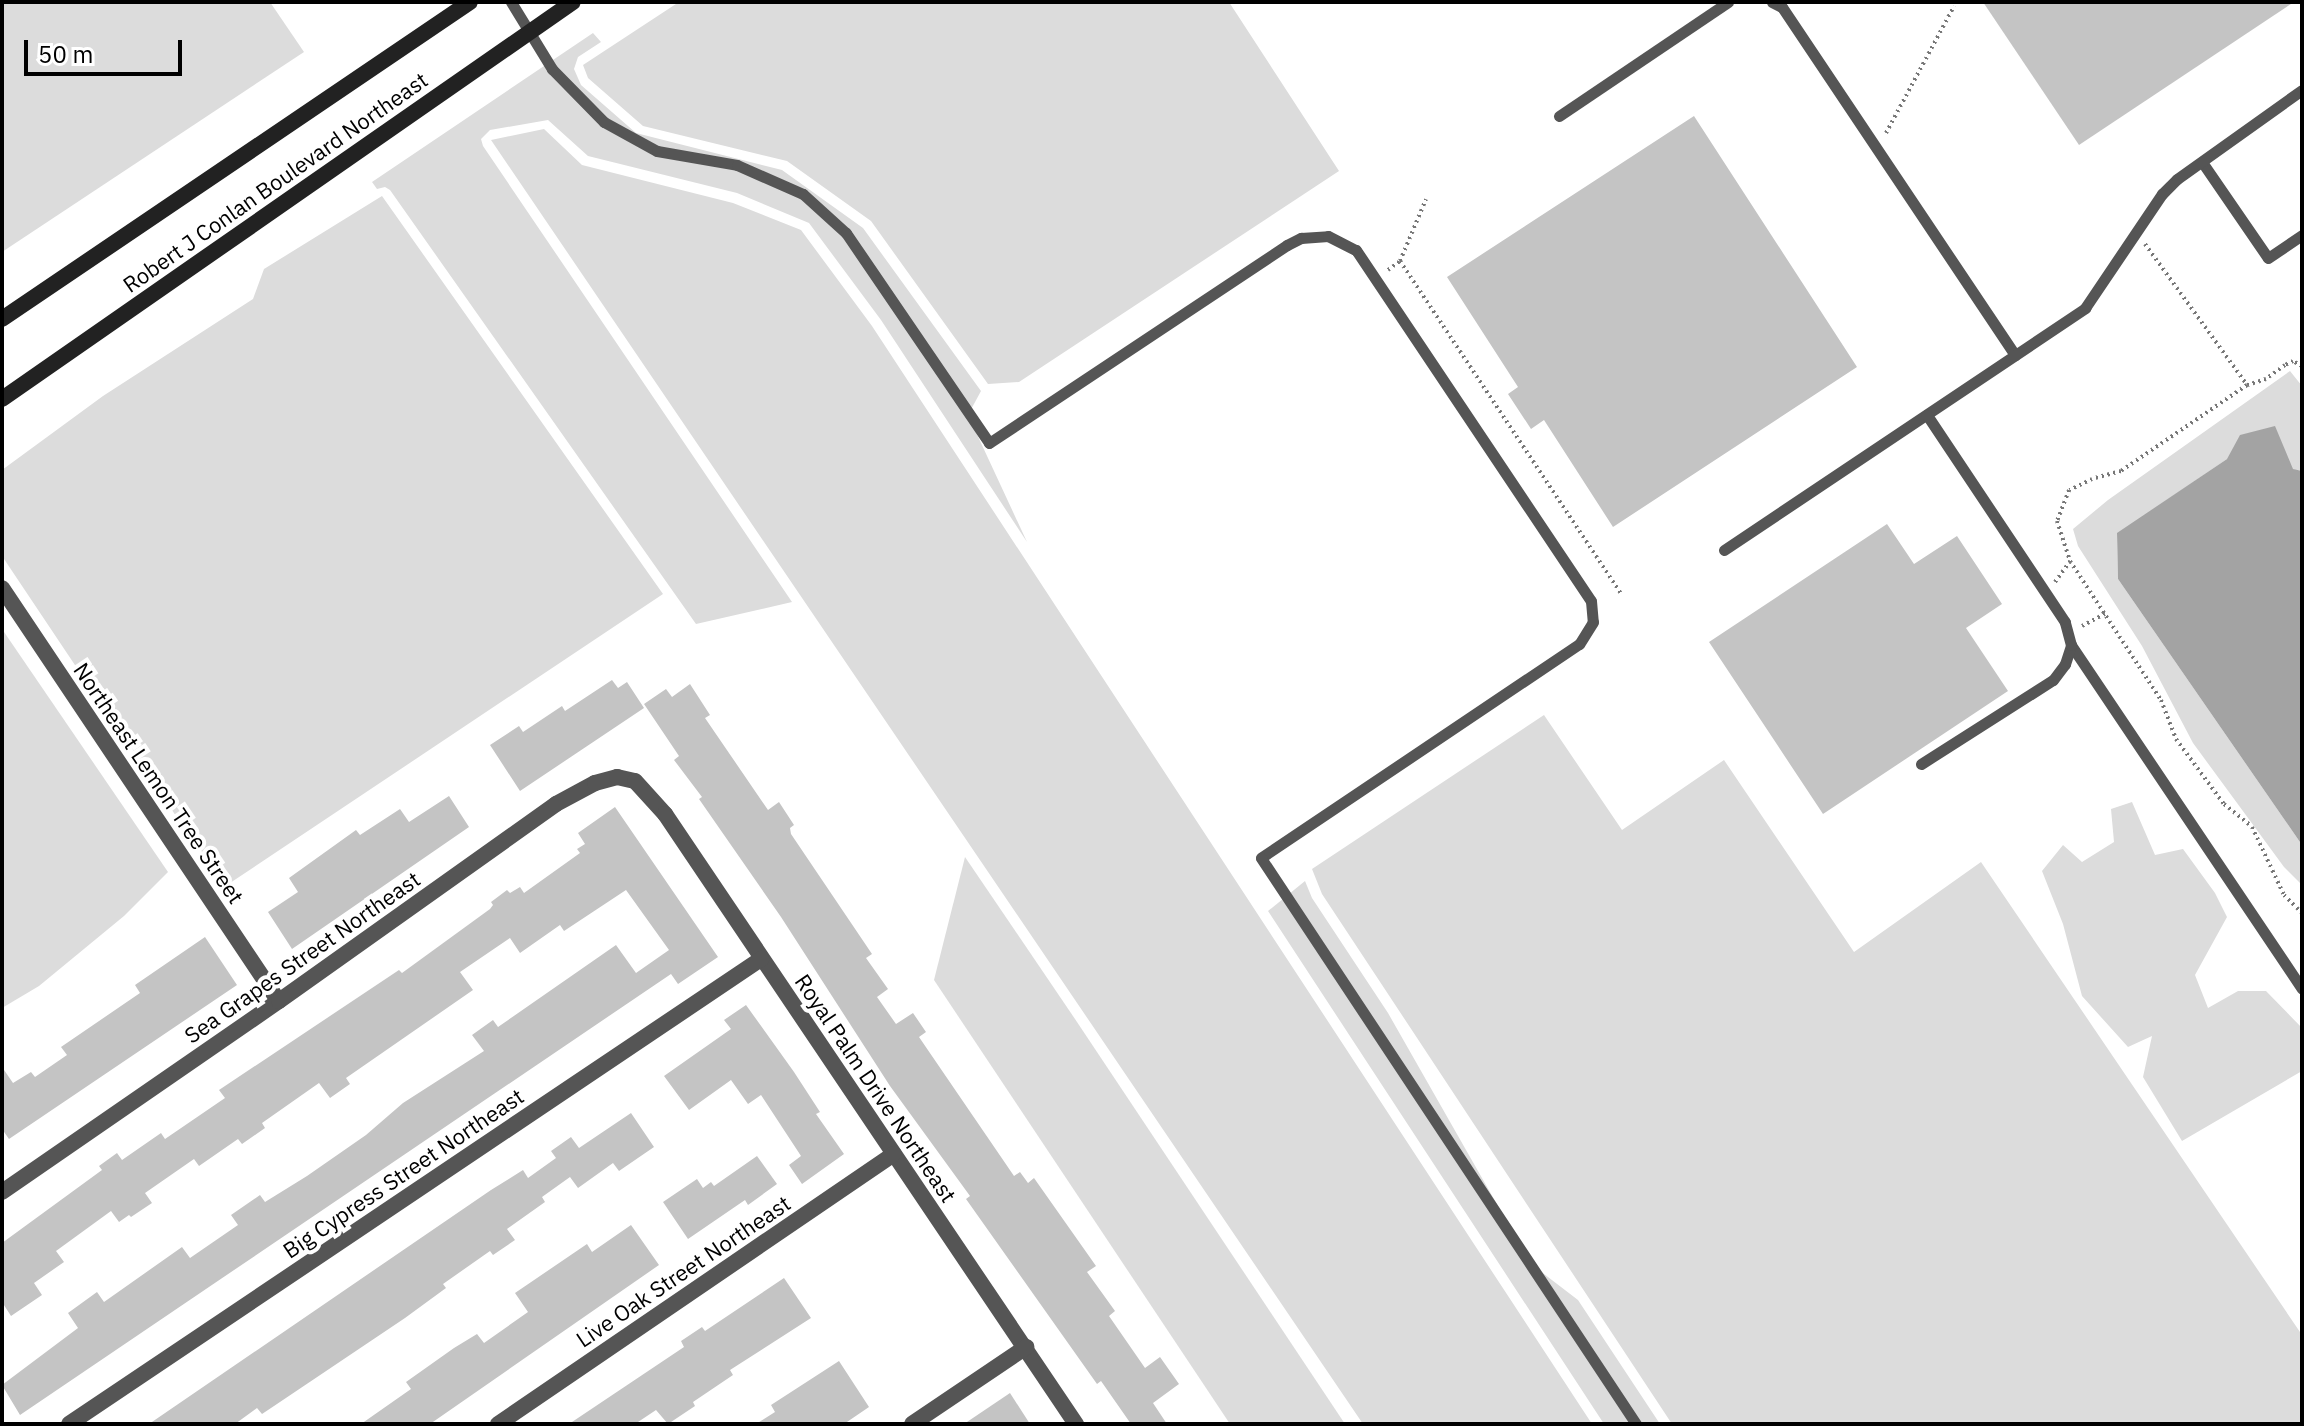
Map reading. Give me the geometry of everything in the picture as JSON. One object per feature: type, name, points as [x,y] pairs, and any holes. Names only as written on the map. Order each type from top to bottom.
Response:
[{"type":"main road","name":"Robert J Conlan Boulevard Northeast","points":[[2,319],[470,2]]},
{"type":"main road","name":"Robert J Conlan Boulevard Northeast","points":[[2,399],[573,2]]},
{"type":"street","name":"Northeast Lemon Tree Street","points":[[2,588],[279,1001]]},
{"type":"street","name":"Sea Grapes Street Northeast","points":[[2,1192],[279,1001],[556,804],[595,783],[617,777],[635,781]]},
{"type":"street","name":"Royal Palm Drive Northeast","points":[[635,781],[665,814],[1076,1424]]},
{"type":"street","name":"Big Cypress Street Northeast","points":[[69,1424],[761,959]]},
{"type":"street","name":"Live Oak Street Northeast","points":[[498,1424],[894,1154]]},
{"type":"street","points":[[912,1424],[1026,1347]]},
{"type":"lane","points":[[511,2],[552,69],[604,122],[657,151],[737,165],[803,194],[846,233],[989,443],[1301,238],[1328,236],[1348,242],[1376,277],[1591,601],[1593,622],[1579,644],[1261,858],[1636,1424]]},
{"type":"lane","points":[[1559,116],[1728,2]]},
{"type":"lane","points":[[1772,2],[1782,7],[2015,355]]},
{"type":"lane","points":[[1724,550],[2085,308],[2162,194],[2302,90]]},
{"type":"lane","points":[[2202,162],[2268,258],[2302,235]]},
{"type":"lane","points":[[1927,415],[2047,595],[2069,639],[2302,989]]},
{"type":"lane","points":[[1921,764],[2053,680],[2065,664],[2069,639]]},
{"type":"path","points":[[1877,149],[1954,6]]},
{"type":"path","points":[[1376,277],[1400,261],[1426,199]]},
{"type":"path","points":[[2137,232],[2247,385]]},
{"type":"path","points":[[1400,261],[1622,595]]},
{"type":"path","points":[[2302,366],[2293,361],[2266,379],[2247,385],[2121,471],[2092,479],[2069,490],[2057,521],[2070,561],[2161,700],[2176,739],[2224,804],[2252,827],[2284,895],[2302,913]]},
{"type":"path","points":[[2047,595],[2070,561]]},
{"type":"path","points":[[2069,639],[2105,614]]},
{"type":"shaded area","points":[[2,2],[270,2],[304,52],[2,252]]},
{"type":"shaded area","points":[[679,2],[1229,2],[1339,171],[1019,382],[988,384],[871,221],[787,161],[643,126],[588,78],[583,65]]},
{"type":"shaded area","points":[[593,33],[601,42],[578,57],[574,69],[581,85],[636,133],[782,170],[863,228],[981,391],[968,415],[1027,542],[881,320],[809,223],[737,193],[588,156],[548,120],[490,130],[481,139],[483,146],[792,602],[696,624],[390,190],[385,187],[377,189],[372,182]]},
{"type":"shaded area","points":[[544,129],[582,165],[733,203],[801,230],[872,326],[1592,1424],[1363,1424],[491,140]]},
{"type":"shaded area","points":[[382,196],[663,594],[227,885],[194,843],[2,556],[2,470],[103,396],[253,299],[264,269]]},
{"type":"shaded area","points":[[2290,371],[2302,386],[2302,471],[2227,459],[2117,534],[2118,579],[2302,845],[2302,885],[2284,867],[2193,743],[2142,646],[2078,546],[2073,529],[2108,500]]},
{"type":"shaded area","points":[[2275,426],[2293,469],[2302,471],[2302,845],[2118,579],[2117,533],[2227,459],[2240,435]]},
{"type":"shaded area","points":[[2,629],[168,872],[124,916],[39,986],[2,1008]]},
{"type":"shaded area","points":[[1544,715],[1622,830],[1724,760],[1854,952],[1981,862],[2302,1335],[2302,1424],[1672,1424],[1322,894],[1312,869]]},
{"type":"shaded area","points":[[2132,802],[2155,855],[2183,849],[2215,893],[2227,917],[2195,975],[2208,1008],[2238,991],[2266,991],[2302,1028],[2302,1071],[2182,1141],[2143,1077],[2152,1036],[2128,1047],[2082,996],[2063,924],[2042,871],[2063,845],[2082,862],[2114,842],[2111,809]]},
{"type":"shaded area","points":[[965,857],[1345,1424],[1230,1424],[934,980]]},
{"type":"shaded area","points":[[1305,881],[1312,898],[1388,1013],[1531,1264],[1578,1300],[1660,1424],[1604,1424],[1268,911]]},
{"type":"building","points":[[1983,2],[2294,2],[2079,145]]},
{"type":"building","points":[[1694,116],[1857,367],[1613,527],[1544,420],[1531,429],[1508,394],[1518,387],[1447,277]]},
{"type":"building","points":[[1887,524],[1914,564],[1957,536],[2002,604],[1966,628],[2008,691],[1823,814],[1709,642]]},
{"type":"building","points":[[612,680],[618,688],[627,682],[644,708],[520,791],[490,745],[519,726],[523,732],[562,706],[565,711]]},
{"type":"building","points":[[690,684],[710,715],[705,718],[768,810],[779,802],[794,825],[790,828],[791,834],[872,954],[866,958],[888,989],[877,997],[896,1024],[913,1013],[926,1032],[919,1037],[1014,1176],[1020,1172],[1028,1183],[1034,1178],[1096,1266],[1087,1272],[1115,1311],[1109,1316],[1145,1368],[1160,1357],[1179,1384],[1153,1403],[1167,1424],[1131,1424],[1101,1381],[1097,1384],[966,1199],[970,1196],[890,1086],[781,917],[699,799],[702,797],[674,760],[679,756],[644,704],[666,689],[672,697]]},
{"type":"building","points":[[449,796],[469,827],[292,949],[268,912],[298,892],[289,878],[356,830],[360,835],[400,809],[409,822]]},
{"type":"building","points":[[615,807],[718,957],[678,984],[671,974],[20,1415],[2,1385],[78,1328],[68,1313],[97,1292],[104,1302],[182,1247],[190,1258],[238,1225],[231,1215],[260,1195],[265,1202],[307,1176],[366,1135],[403,1103],[484,1051],[472,1035],[493,1020],[498,1027],[616,945],[636,973],[669,950],[626,890],[564,931],[560,925],[520,953],[510,938],[460,972],[473,990],[346,1078],[350,1084],[330,1098],[319,1083],[262,1123],[265,1128],[242,1144],[238,1139],[199,1166],[194,1159],[145,1193],[152,1203],[131,1217],[129,1215],[119,1222],[111,1211],[56,1251],[64,1262],[34,1283],[42,1295],[11,1316],[2,1302],[2,1243],[102,1170],[99,1166],[117,1153],[122,1160],[161,1133],[165,1139],[225,1098],[219,1090],[399,970],[402,973],[490,909],[493,905],[491,902],[507,890],[510,893],[520,887],[524,893],[580,853],[577,849],[585,844],[578,833]]},
{"type":"building","points":[[205,937],[237,985],[9,1139],[2,1129],[2,1067],[13,1083],[31,1072],[35,1077],[67,1055],[61,1047],[140,993],[135,985]]},
{"type":"building","points":[[746,1005],[794,1072],[820,1112],[816,1114],[844,1154],[802,1184],[789,1165],[801,1156],[761,1095],[748,1104],[731,1080],[689,1110],[664,1076],[731,1029],[724,1020]]},
{"type":"building","points":[[631,1113],[654,1147],[619,1171],[613,1163],[578,1188],[570,1177],[542,1197],[545,1202],[507,1229],[515,1240],[493,1255],[490,1251],[443,1284],[446,1288],[405,1318],[262,1414],[257,1408],[235,1424],[149,1424],[491,1190],[523,1170],[528,1178],[556,1158],[551,1151],[571,1137],[579,1148]]},
{"type":"building","points":[[757,1156],[777,1184],[748,1205],[745,1200],[688,1239],[663,1202],[697,1179],[703,1188],[711,1182],[714,1186]]},
{"type":"building","points":[[631,1225],[659,1265],[430,1424],[361,1424],[411,1389],[406,1382],[454,1348],[477,1334],[484,1343],[528,1312],[515,1293],[587,1244],[592,1252]]},
{"type":"building","points":[[784,1278],[811,1318],[730,1370],[733,1375],[693,1402],[695,1406],[668,1424],[656,1410],[635,1424],[569,1424],[684,1347],[681,1341],[702,1327],[705,1331]]},
{"type":"building","points":[[839,1361],[869,1407],[844,1424],[756,1424],[775,1412],[771,1405]]},
{"type":"building","points":[[1010,1393],[1030,1424],[964,1424]]}]
